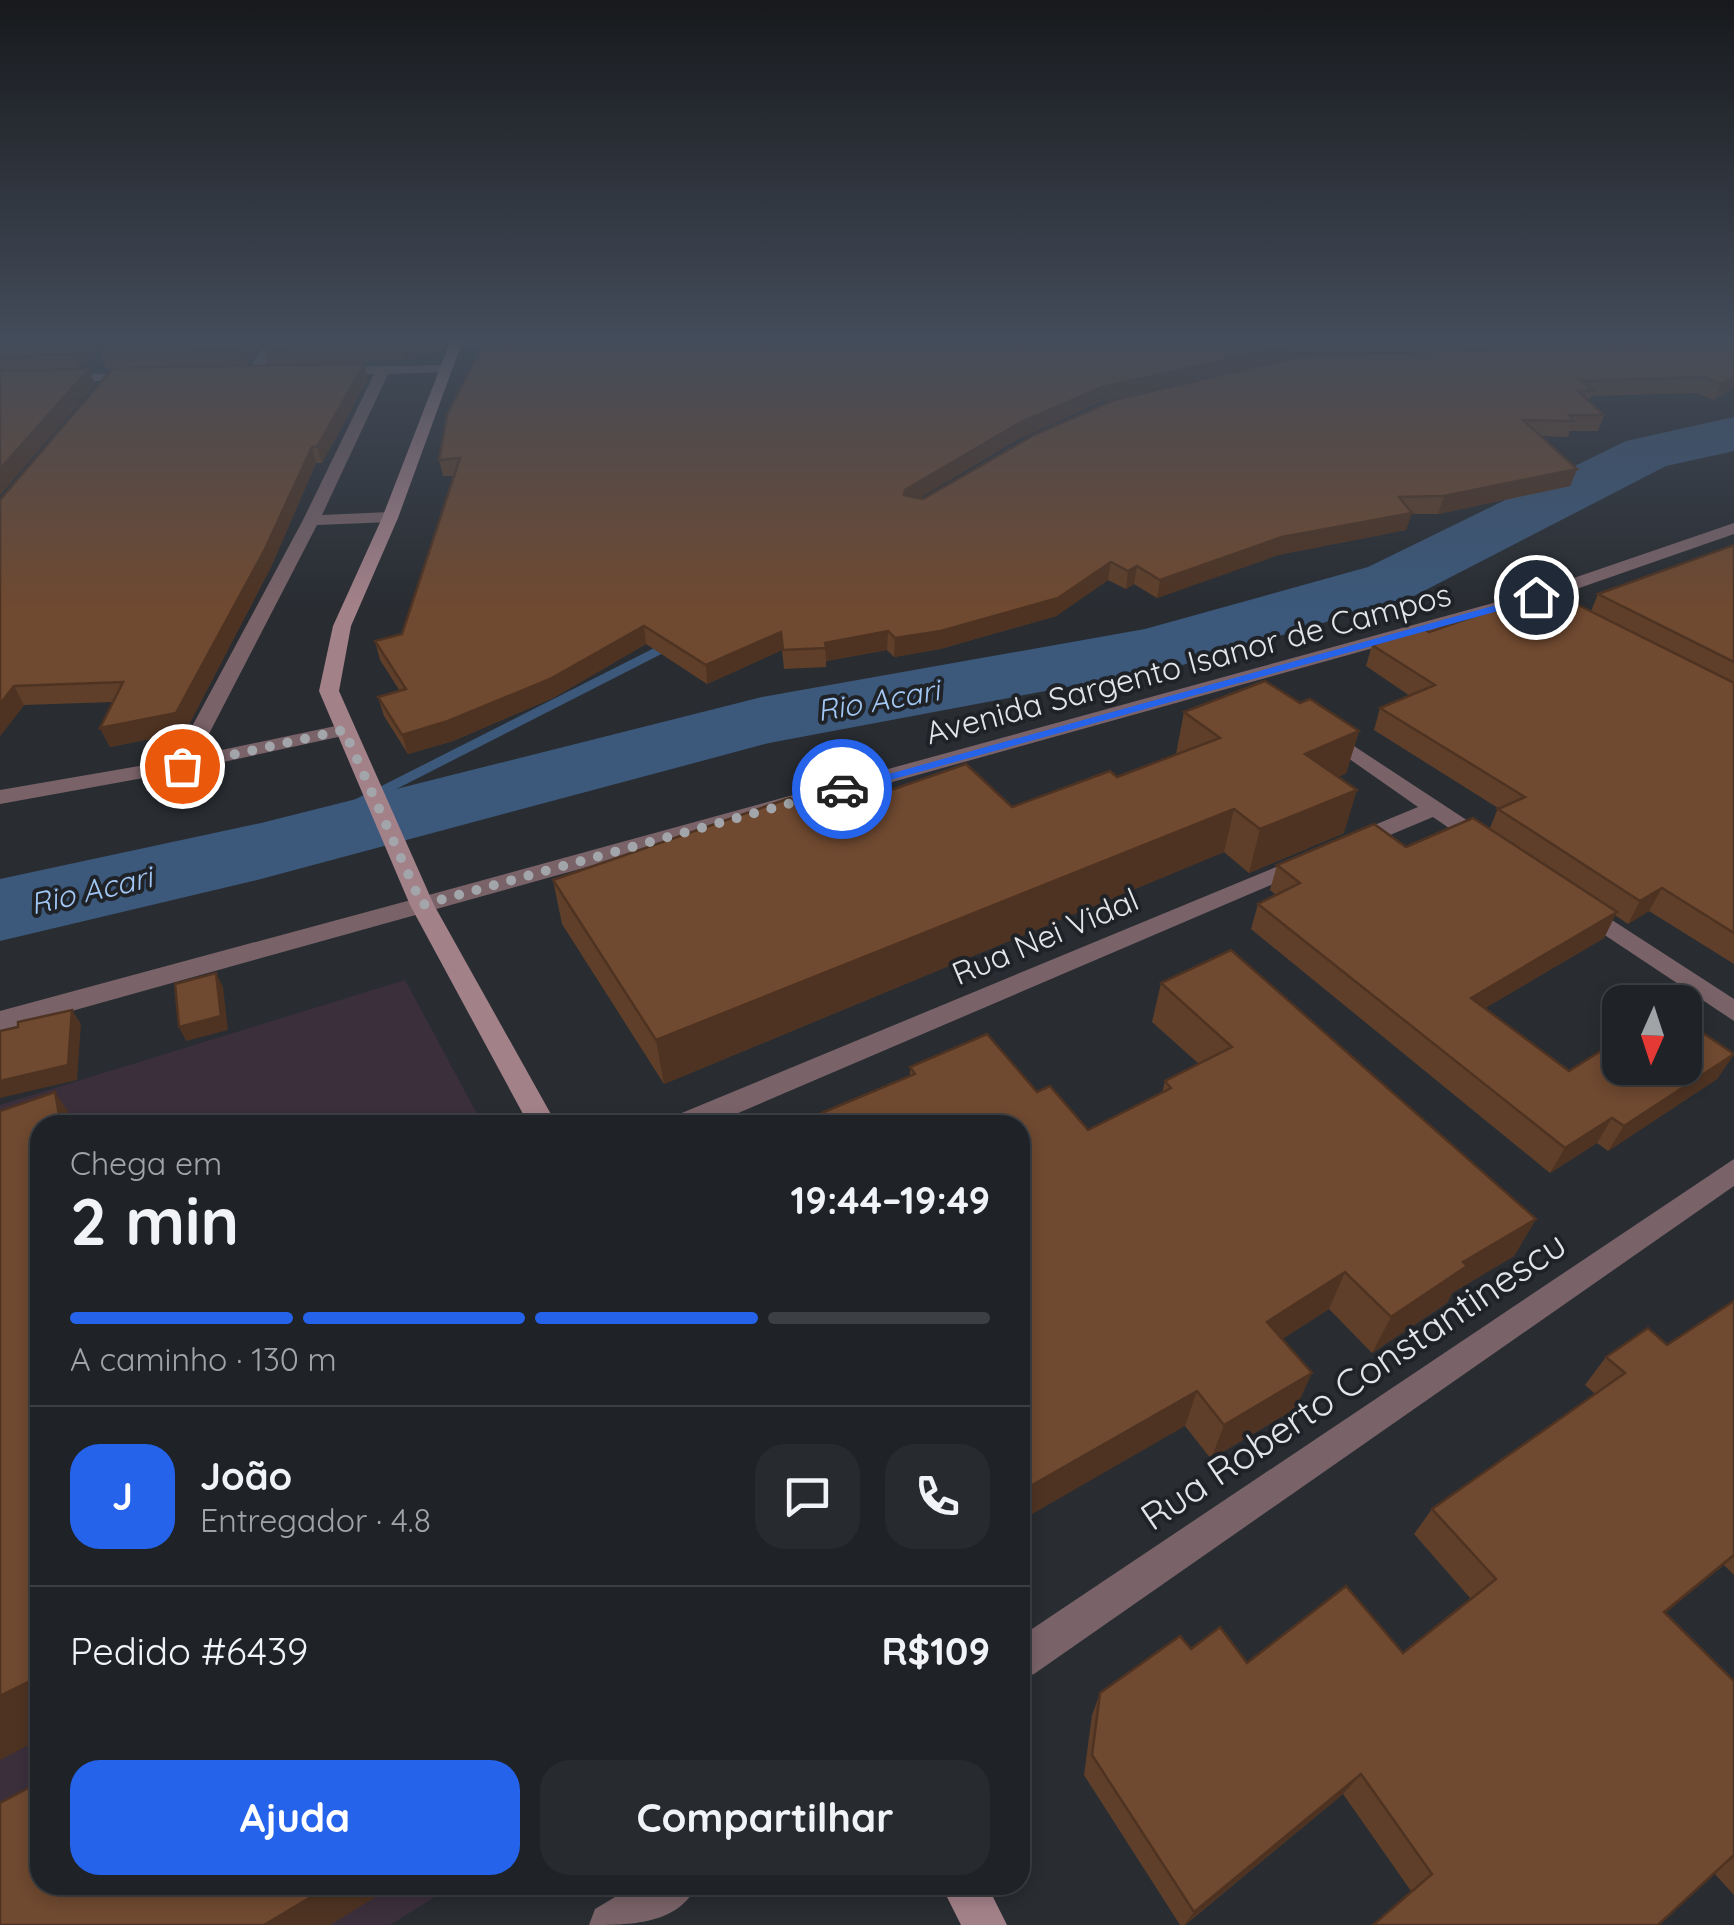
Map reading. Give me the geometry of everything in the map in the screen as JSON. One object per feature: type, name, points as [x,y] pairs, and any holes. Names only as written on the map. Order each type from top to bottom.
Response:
[{"type":"main road","points":[[423,427],[328,670],[330,691],[422,905],[537,1115]]},
{"type":"main road","points":[[968,1895],[984,1925]]},
{"type":"street","points":[[182,766],[311,520],[355,427]]},
{"type":"street","points":[[311,520],[390,517]]},
{"type":"street","name":"Avenida Sargento Isanor de Campos","points":[[0,1021],[1254,685],[1536,597],[1734,528]]},
{"type":"street","points":[[1536,597],[1602,632]]},
{"type":"street","points":[[1308,722],[1512,861]]},
{"type":"street","points":[[0,798],[182,766],[344,730]]},
{"type":"street","name":"Rua Nei Vidal","points":[[706,1115],[1434,808]]},
{"type":"street","points":[[1560,894],[1734,1012]]},
{"type":"street","name":"Rua Roberto Constantinescu","points":[[1030,1653],[1734,1171]]},
{"type":"street","points":[[611,1925],[659,1895]]},
{"type":"shaded area","points":[[405,980],[478,1115],[30,1115],[30,1895],[438,1895],[390,1925],[0,1925],[0,1105]]},
{"type":"building","points":[[0,427],[38,427],[0,469]]},
{"type":"building","points":[[63,427],[328,427],[317,447],[312,447],[265,549],[176,713],[100,728],[123,682],[14,686],[0,704],[0,500]]},
{"type":"building","points":[[445,427],[1013,427],[905,490],[904,495],[923,499],[1053,427],[1531,427],[1577,469],[1444,496],[1399,497],[1412,513],[1282,537],[1160,580],[1137,566],[1128,571],[1111,562],[1058,598],[941,631],[895,638],[888,631],[825,643],[826,648],[783,650],[781,632],[706,665],[644,626],[550,679],[448,721],[402,735],[378,697],[406,689],[375,641],[402,634],[460,458],[439,460]]},
{"type":"building","points":[[1734,545],[1734,662],[1598,594]]},
{"type":"building","points":[[1524,599],[1561,608],[1574,603],[1734,683],[1734,933],[1662,888],[1640,901],[1498,809],[1525,797],[1380,708],[1435,685],[1372,645],[1423,628],[1429,632]]},
{"type":"building","points":[[1265,681],[1300,703],[1310,699],[1359,731],[1305,754],[1357,790],[1260,829],[1234,809],[656,1040],[553,880],[790,798],[805,815],[864,790],[871,797],[966,764],[1012,807],[1110,771],[1117,777],[1220,738],[1184,712]]},
{"type":"building","points":[[1473,818],[1617,912],[1471,998],[1569,1071],[1602,1050],[1602,1085],[1687,1085],[1624,1126],[1612,1118],[1565,1148],[1258,904],[1300,883],[1277,865],[1374,824],[1406,847]]},
{"type":"building","points":[[1231,950],[1536,1219],[1463,1262],[1467,1266],[1391,1317],[1345,1272],[1267,1322],[1312,1373],[1224,1425],[1197,1391],[1030,1486],[1030,1115],[817,1115],[915,1074],[910,1067],[987,1034],[1037,1092],[1050,1086],[1088,1130],[1171,1088],[1165,1081],[1232,1047],[1161,983]]},
{"type":"building","points":[[216,973],[221,1016],[179,1027],[175,984]]},
{"type":"building","points":[[72,1010],[68,1065],[0,1081],[0,1031],[18,1027],[18,1022]]},
{"type":"building","points":[[1702,1032],[1734,1054],[1702,1075]]},
{"type":"building","points":[[55,1092],[59,1115],[30,1115],[30,1681],[0,1696],[0,1111]]},
{"type":"building","points":[[1734,1301],[1734,1555],[1664,1612],[1734,1681],[1734,1855],[1658,1925],[1373,1925],[1432,1874],[1361,1774],[1194,1912],[1092,1755],[1100,1693],[1180,1636],[1191,1649],[1220,1627],[1247,1663],[1346,1586],[1403,1653],[1496,1579],[1432,1509],[1625,1373],[1606,1357],[1648,1328],[1667,1345]]},
{"type":"building","points":[[30,1787],[30,1895],[314,1895],[264,1925],[0,1925],[0,1803]]},
{"type":"waterway","name":"Rio Acari","points":[[0,910],[261,851],[762,721],[1153,650],[1392,581],[1647,453],[1734,434]]},
{"type":"waterway","points":[[261,851],[676,641]]},
{"type":"way so far","points":[[182,766],[344,730],[422,905],[842,789]]},
{"type":"route","points":[[842,789],[1536,597]]}]
